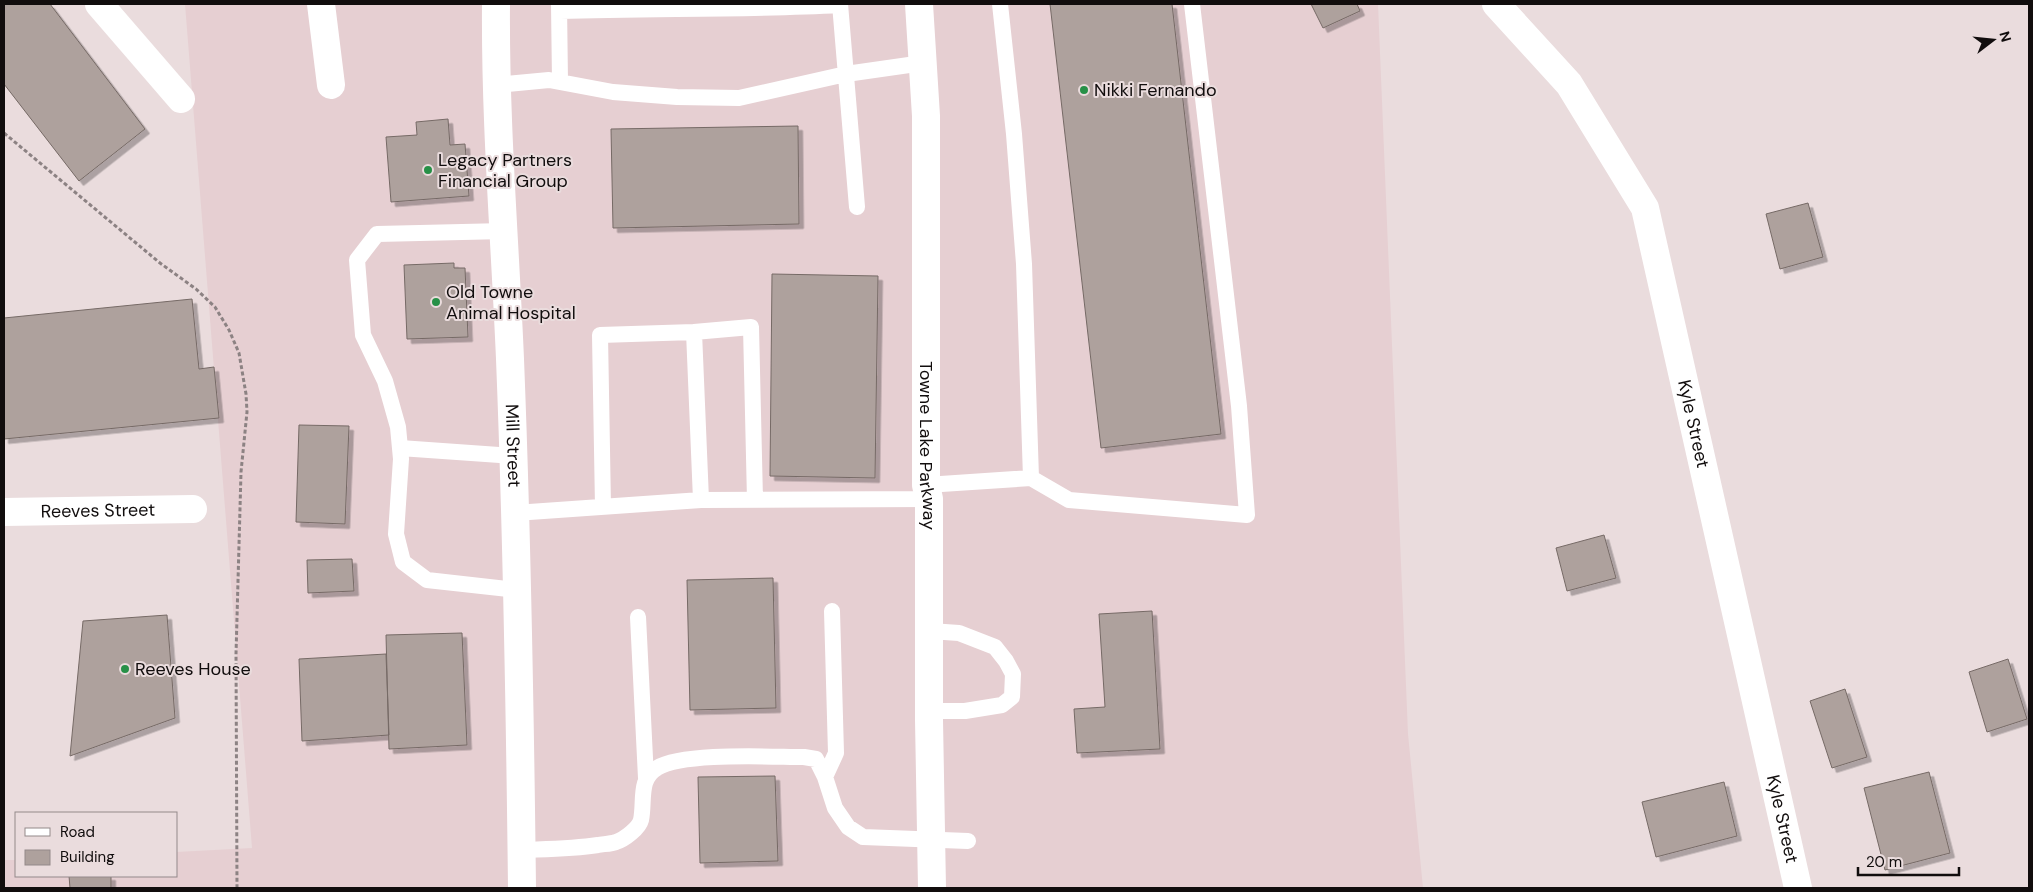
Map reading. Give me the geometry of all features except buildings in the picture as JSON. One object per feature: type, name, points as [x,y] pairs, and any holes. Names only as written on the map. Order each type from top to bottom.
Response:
[{"type":"street","points":[[99,4],[181,100]]},
{"type":"street","points":[[321,4],[331,85]]},
{"type":"street","name":"Mill Street","points":[[496,4],[496,85],[505,230],[514,456],[522,888]]},
{"type":"street","name":"Towne Lake Parkway","points":[[919,4],[926,116],[932,888]]},
{"type":"street","name":"Kyle Street","points":[[1496,4],[1569,84],[1645,208],[1798,888]]},
{"type":"street","name":"Reeves Street","points":[[4,512],[193,509]]},
{"type":"lane","points":[[560,82],[560,8],[786,8],[840,4],[857,207]]},
{"type":"lane","points":[[1000,4],[1014,134],[1024,264],[1031,478]]},
{"type":"lane","points":[[515,513],[701,500],[755,500],[928,492],[1031,478],[1069,500],[1247,515],[1239,406],[1192,4]]},
{"type":"lane","points":[[496,85],[549,80],[612,92],[677,97],[739,98],[846,74],[923,63]]},
{"type":"lane","points":[[505,230],[377,234],[357,260],[363,335],[385,381],[398,427],[400,448],[396,534],[403,562],[427,580],[517,590]]},
{"type":"lane","points":[[603,507],[600,336],[694,332],[751,327],[755,500]]},
{"type":"lane","points":[[694,332],[701,500]]},
{"type":"lane","points":[[400,448],[514,456]]},
{"type":"lane","points":[[825,777],[836,753],[832,611]]},
{"type":"lane","points":[[522,850],[568,849],[617,842],[632,832],[640,821],[646,778],[638,617]]},
{"type":"lane","points":[[930,631],[959,632],[995,647],[1013,674],[1012,697],[1002,705],[965,711],[930,711]]},
{"type":"lane","points":[[646,778],[656,768],[667,763],[682,760],[718,757],[804,756],[816,759],[825,777],[836,808],[848,827],[863,837],[968,841]]},
{"type":"shaded area","points":[[185,4],[1378,4],[1408,734],[1423,888],[4,888],[4,860],[15,860],[15,877],[178,877],[178,852],[252,848]]},
{"type":"place","name":"Nikki Fernando","points":[[1084,90]]},
{"type":"place","name":"Legacy Partners Financial Group","points":[[428,170]]},
{"type":"place","name":"Old Towne Animal Hospital","points":[[436,302]]},
{"type":"place","name":"Reeves House","points":[[125,669]]}]
